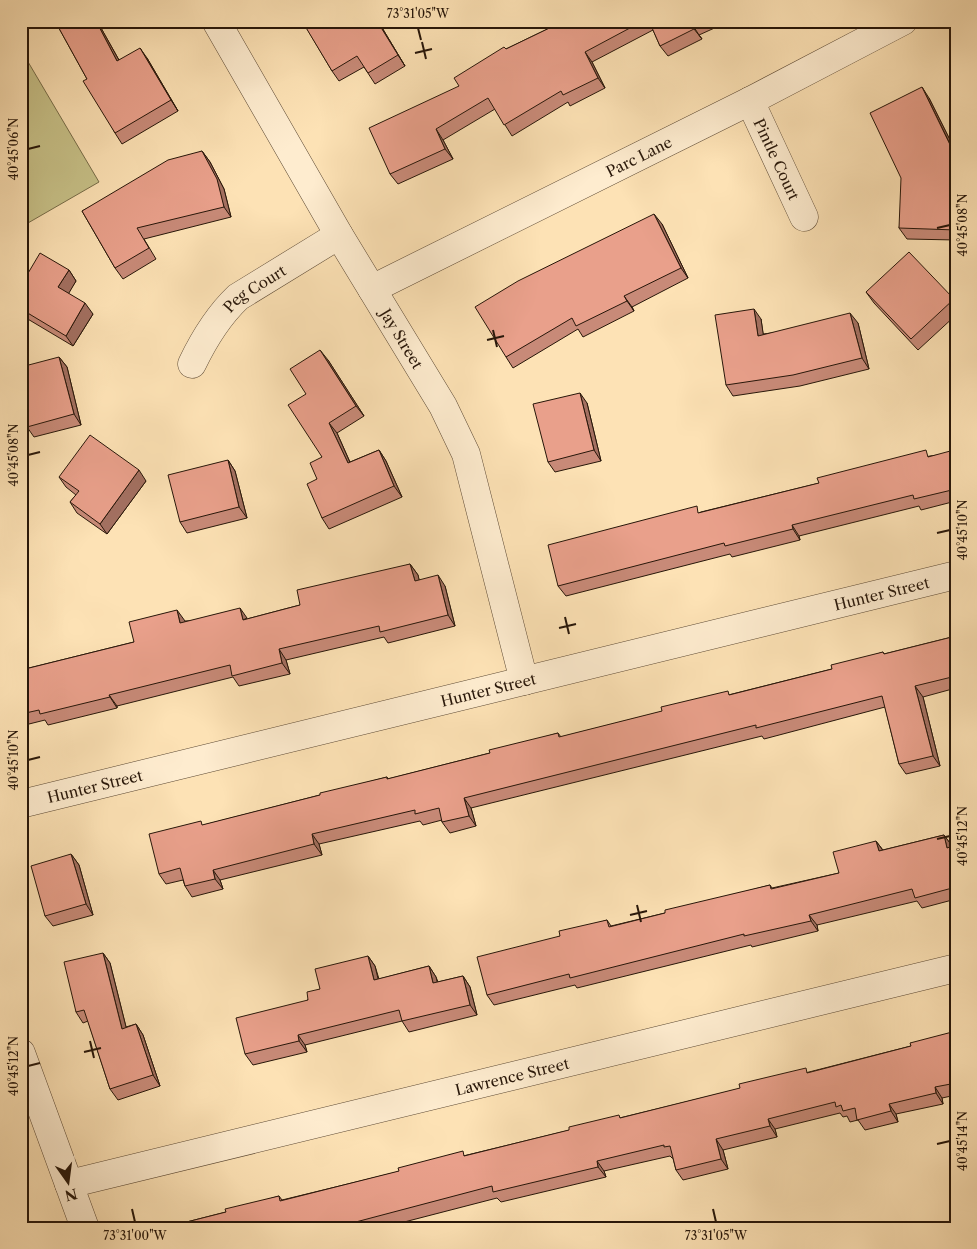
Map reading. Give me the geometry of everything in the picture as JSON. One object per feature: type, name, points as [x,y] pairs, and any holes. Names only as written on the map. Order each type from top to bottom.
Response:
[{"type":"street","name":"Jay Street","points":[[216,21],[339,235],[443,406],[466,454],[524,681]]},
{"type":"street","name":"Parc Lane","points":[[372,289],[750,101],[903,21]]},
{"type":"street","name":"Pintle Court","points":[[750,101],[804,217]]},
{"type":"street","name":"Peg Court","points":[[192,364],[202,343],[229,306],[238,297],[339,235]]},
{"type":"street","name":"Hunter Street","points":[[21,804],[956,575]]},
{"type":"street","name":"Lawrence Street","points":[[69,1184],[956,968]]},
{"type":"street","points":[[21,1054],[85,1228]]},
{"type":"shaded area","points":[[21,50],[99,182],[21,227]]},
{"type":"building","points":[[55,21],[96,21],[117,61],[140,48],[171,100],[115,133],[83,81],[87,79]]},
{"type":"building","points":[[302,21],[377,21],[398,55],[368,73],[357,56],[332,71]]},
{"type":"building","points":[[564,21],[643,21],[585,52],[598,78],[563,95],[561,91],[504,125],[488,98],[436,129],[445,149],[390,174],[369,128],[459,86],[454,78],[504,47],[506,49]]},
{"type":"building","points":[[649,21],[699,21],[692,24],[694,29],[660,46]]},
{"type":"building","points":[[922,87],[956,155],[956,230],[899,228],[901,178],[870,113]]},
{"type":"building","points":[[202,151],[217,179],[224,207],[137,228],[149,248],[115,268],[82,211],[168,160]]},
{"type":"building","points":[[654,214],[681,268],[624,296],[627,301],[576,326],[572,318],[506,357],[475,307],[518,281]]},
{"type":"building","points":[[909,252],[954,299],[911,339],[866,292]]},
{"type":"building","points":[[40,253],[69,270],[58,287],[85,303],[66,336],[21,309],[21,285]]},
{"type":"building","points":[[754,309],[758,336],[850,313],[862,358],[793,375],[726,385],[715,315]]},
{"type":"building","points":[[320,350],[356,406],[329,423],[348,463],[379,450],[394,486],[322,518],[307,484],[317,479],[310,463],[322,457],[288,405],[306,394],[290,369]]},
{"type":"building","points":[[59,357],[74,414],[27,427],[21,406],[21,367]]},
{"type":"building","points":[[580,393],[594,450],[548,462],[533,404]]},
{"type":"building","points":[[90,435],[139,470],[100,524],[70,502],[79,491],[59,477]]},
{"type":"building","points":[[926,450],[928,457],[954,450],[956,457],[956,489],[914,499],[913,495],[792,525],[793,529],[725,546],[724,543],[558,586],[548,545],[697,506],[698,513],[819,483],[817,478]]},
{"type":"building","points":[[228,460],[239,507],[180,522],[168,475]]},
{"type":"building","points":[[410,564],[415,581],[438,575],[448,615],[380,632],[379,626],[279,649],[282,663],[232,676],[230,665],[40,714],[39,710],[21,714],[21,670],[134,642],[129,622],[177,610],[180,623],[240,608],[243,620],[300,605],[297,590]]},
{"type":"building","points":[[956,636],[956,676],[915,686],[933,756],[899,764],[882,696],[756,728],[756,725],[464,798],[469,816],[442,822],[439,808],[415,814],[415,810],[312,834],[314,844],[213,870],[215,879],[185,886],[180,868],[159,874],[149,834],[201,821],[202,825],[320,795],[320,793],[387,777],[387,779],[490,753],[489,750],[558,733],[559,737],[662,711],[661,707],[728,691],[729,695],[832,669],[831,665]]},
{"type":"building","points":[[944,835],[947,848],[956,845],[956,887],[915,898],[912,889],[809,915],[811,921],[744,936],[744,934],[570,978],[569,974],[487,995],[477,957],[560,936],[559,931],[607,920],[609,927],[665,913],[665,910],[770,885],[771,889],[839,873],[833,852],[876,841],[879,851]]},
{"type":"building","points":[[71,854],[86,904],[45,916],[31,866]]},
{"type":"building","points":[[103,953],[122,1029],[136,1024],[153,1075],[110,1089],[84,1010],[76,1012],[64,962]]},
{"type":"building","points":[[368,956],[374,980],[429,966],[433,983],[463,976],[470,1005],[402,1021],[399,1010],[298,1035],[299,1041],[245,1054],[236,1018],[308,1000],[307,992],[320,989],[315,969]]},
{"type":"building","points":[[956,1031],[956,1083],[935,1087],[936,1093],[889,1104],[891,1111],[857,1120],[855,1108],[843,1111],[841,1105],[836,1107],[835,1102],[768,1119],[770,1126],[716,1139],[721,1159],[676,1170],[670,1146],[664,1147],[664,1145],[597,1161],[598,1167],[493,1192],[492,1186],[333,1228],[323,1228],[322,1225],[311,1228],[163,1228],[226,1212],[225,1209],[279,1196],[280,1201],[399,1171],[398,1168],[463,1151],[464,1156],[569,1130],[569,1127],[619,1115],[620,1118],[740,1088],[739,1084],[806,1068],[807,1073],[911,1046],[910,1043]]}]
